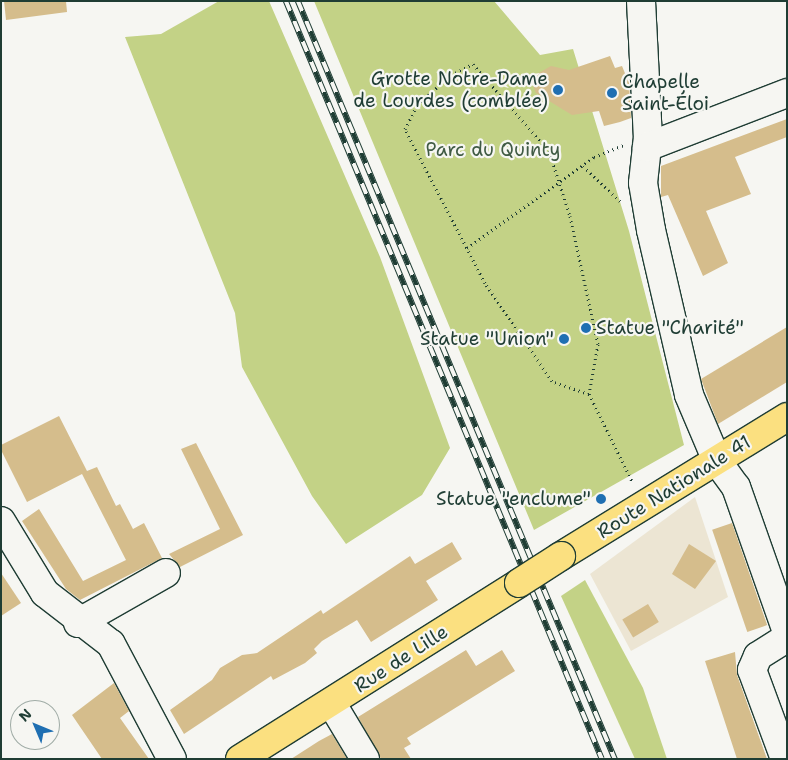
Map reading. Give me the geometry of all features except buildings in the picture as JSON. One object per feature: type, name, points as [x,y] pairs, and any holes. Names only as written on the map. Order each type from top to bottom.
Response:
[{"type":"main road","name":"Route Nationale 41","points":[[561,556],[787,417]]},
{"type":"main road","name":"Rue de Lille","points":[[240,759],[332,704],[561,556]]},
{"type":"street","points":[[641,1],[647,147],[642,183],[689,395],[717,461],[736,487],[787,632]]},
{"type":"street","points":[[647,147],[787,93]]},
{"type":"street","points":[[1,521],[45,593],[78,623],[110,644],[172,759]]},
{"type":"street","points":[[78,623],[166,574]]},
{"type":"street","points":[[785,759],[752,670],[758,656],[787,638]]},
{"type":"street","points":[[332,704],[365,759]]},
{"type":"path","points":[[589,394],[552,382],[485,283],[405,129],[417,105],[451,74],[473,64],[549,151],[560,185],[598,344],[589,394],[632,481]]},
{"type":"path","points":[[466,248],[560,185],[583,166],[611,150]]},
{"type":"path","points":[[583,166],[624,205]]},
{"type":"shaded area","points":[[695,497],[728,597],[631,651],[590,574]]},
{"type":"green space","points":[[219,1],[269,1],[380,257],[450,448],[422,495],[346,544],[312,496],[242,367],[235,313],[125,37],[161,34]]},
{"type":"green space","name":"Parc du Quinty","points":[[314,1],[494,1],[540,55],[573,49],[629,231],[684,445],[534,530]]},
{"type":"green space","points":[[585,580],[643,688],[667,759],[635,759],[561,596]]},
{"type":"railway","points":[[286,1],[602,759]]},
{"type":"railway","points":[[298,1],[615,759]]},
{"type":"place","name":"Grotte Notre-Dame de Lourdes (comblée)","points":[[558,90]]},
{"type":"place","name":"Chapelle Saint-Éloi","points":[[612,93]]},
{"type":"place","name":"Statue \"Charité\"","points":[[586,328]]},
{"type":"place","name":"Statue \"Union\"","points":[[564,339]]},
{"type":"place","name":"Statue \"enclume\"","points":[[601,499]]}]
